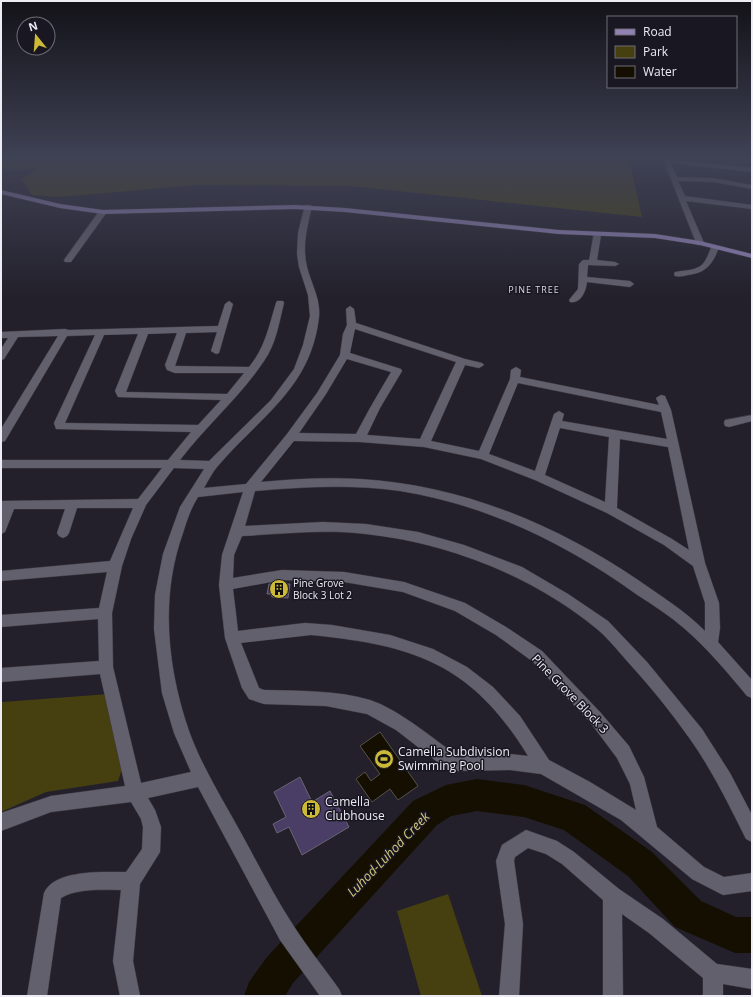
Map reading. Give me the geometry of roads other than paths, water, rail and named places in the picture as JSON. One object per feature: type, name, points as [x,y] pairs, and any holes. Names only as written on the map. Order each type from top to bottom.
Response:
[{"type":"main road","points":[[59,206],[103,212],[244,207],[308,207],[470,224],[597,234],[655,236],[700,243],[752,256]]},
{"type":"street","points":[[684,206],[700,243]]},
{"type":"street","points":[[308,207],[302,233],[301,254],[303,267],[312,295],[315,316],[308,345],[299,369],[275,402],[212,465],[186,507],[169,554],[162,595],[161,629],[170,694],[182,733],[202,778],[287,933],[332,996]]},
{"type":"street","points":[[68,260],[103,212]]},
{"type":"street","points":[[593,262],[597,234]]},
{"type":"street","points":[[678,274],[698,271],[706,268],[715,247]]},
{"type":"street","points":[[574,300],[579,297],[582,292],[583,264],[586,262],[593,262],[615,264]]},
{"type":"street","points":[[583,279],[630,284]]},
{"type":"street","points":[[130,996],[123,961],[131,881],[151,852],[152,827],[150,816],[135,793],[106,667],[106,613],[115,566],[141,503],[171,463],[230,397],[260,360],[271,338],[280,303]]},
{"type":"street","points":[[216,351],[229,304]]},
{"type":"street","points":[[350,309],[352,324],[348,334],[345,355],[321,394],[291,437],[251,486],[228,555],[226,585],[232,638],[250,688],[254,694],[258,696],[326,699],[369,706],[402,725],[446,758],[458,763],[510,762],[543,766],[584,788],[627,814],[698,873],[723,886],[752,882]]},
{"type":"street","points":[[352,324],[462,361],[480,365]]},
{"type":"street","points":[[1,335],[65,332],[182,331],[222,329]]},
{"type":"street","points":[[144,331],[120,391],[122,395],[230,397]]},
{"type":"street","points":[[182,331],[170,368],[174,370],[252,370]]},
{"type":"street","points":[[1,438],[65,332]]},
{"type":"street","points":[[101,332],[59,423],[60,426],[200,429]]},
{"type":"street","points":[[1,357],[15,334]]},
{"type":"street","points":[[345,355],[397,372],[375,408],[360,438]]},
{"type":"street","points":[[424,443],[462,361]]},
{"type":"street","points":[[483,456],[516,374],[666,410]]},
{"type":"street","points":[[661,398],[666,410],[698,563],[712,603],[713,628],[710,645]]},
{"type":"street","points":[[729,423],[752,418]]},
{"type":"street","points":[[539,477],[558,419],[615,434],[672,444]]},
{"type":"street","points":[[612,510],[615,434]]},
{"type":"street","points":[[291,437],[360,438],[424,443],[483,456],[539,477],[612,510],[668,542],[698,563]]},
{"type":"street","points":[[1,464],[83,465],[171,463],[212,465]]},
{"type":"street","points":[[195,493],[251,486],[331,482],[391,486],[452,497],[492,509],[556,537],[615,570],[689,625],[710,645],[752,691]]},
{"type":"street","points":[[1,529],[5,505],[141,503]]},
{"type":"street","points":[[63,533],[72,505]]},
{"type":"street","points":[[237,531],[323,527],[366,529],[418,537],[459,549],[517,571],[537,582],[602,625],[642,667],[696,734],[724,779],[752,833]]},
{"type":"street","points":[[1,576],[115,566]]},
{"type":"street","name":"Pine Grove Block 3","points":[[226,585],[282,576],[344,577],[404,587],[460,607],[501,631],[536,656],[595,717],[624,752],[638,782],[649,832]]},
{"type":"street","points":[[1,620],[106,613]]},
{"type":"street","points":[[232,638],[306,629],[357,633],[413,647],[440,658],[478,683],[507,712],[528,741],[543,766]]},
{"type":"street","points":[[1,675],[106,667]]},
{"type":"street","points":[[1,822],[51,804],[135,793],[202,778]]},
{"type":"street","points":[[509,996],[514,924],[505,861],[508,851],[526,839],[551,847],[568,858],[612,896],[656,926],[713,973],[752,979]]},
{"type":"street","points":[[37,996],[40,968],[53,893],[60,887],[70,884],[131,881]]},
{"type":"street","points":[[612,896],[613,996]]},
{"type":"street","points":[[713,973],[713,996]]},
{"type":"water","name":"Camella Subdivision Swimming Pool","points":[[380,732],[418,786],[398,800],[390,789],[372,802],[356,779],[365,772],[371,781],[380,774],[360,746]]},
{"type":"waterway","name":"Luhod-Luhod Creek","points":[[263,996],[280,970],[425,813],[446,801],[477,795],[524,801],[573,817],[640,864],[688,914],[735,935],[752,935]]},
{"type":"place","name":"Pine Grove Block 3 Lot 2","points":[[279,589]]},
{"type":"place","name":"Camella Subdivision Swimming Pool","points":[[384,759]]},
{"type":"place","name":"Camella Clubhouse","points":[[311,809]]},
{"type":"district","name":"PINE TREE","points":[[534,290]]}]
